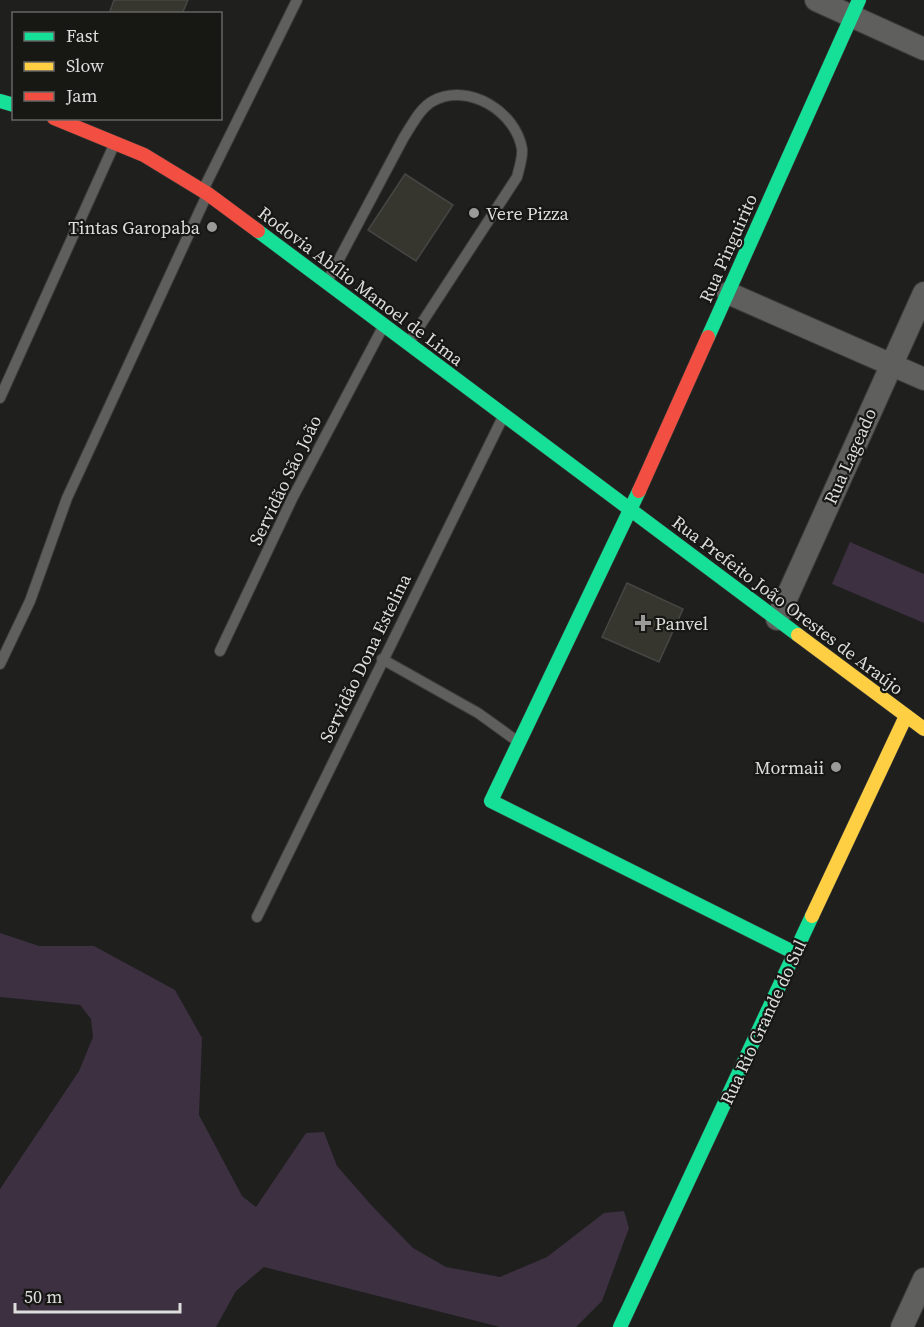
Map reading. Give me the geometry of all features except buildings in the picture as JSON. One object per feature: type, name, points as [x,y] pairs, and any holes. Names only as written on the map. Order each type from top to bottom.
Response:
[{"type":"street","points":[[816,0],[855,8],[924,49]]},
{"type":"street","name":"Rua Pinguirito","points":[[795,953],[491,801],[517,741],[630,510],[855,8]]},
{"type":"street","name":"Rodovia Abílio Manoel de Lima","points":[[59,120],[116,142],[205,192],[630,510]]},
{"type":"street","points":[[728,293],[924,379]]},
{"type":"street","name":"Rua Lageado","points":[[777,619],[924,293]]},
{"type":"street","name":"Rua Prefeito João Orestes de Araújo","points":[[630,510],[919,723]]},
{"type":"street","name":"Rua Rio Grande do Sul","points":[[620,1327],[795,953],[919,723]]},
{"type":"street","points":[[902,1327],[924,1279]]},
{"type":"lane","points":[[0,664],[30,602],[67,498],[205,192],[297,0]]},
{"type":"lane","points":[[326,283],[404,137],[418,116],[432,102],[450,96],[465,97],[486,102],[501,112],[515,129],[523,151],[517,177],[408,343]]},
{"type":"lane","points":[[0,398],[116,142]]},
{"type":"lane","name":"Servidão São João","points":[[220,651],[292,499],[384,325]]},
{"type":"lane","name":"Servidão Dona Estelina","points":[[257,917],[503,415]]},
{"type":"lane","points":[[382,659],[478,713],[517,741]]},
{"type":"shaded area","points":[[850,542],[924,574],[924,623],[832,584]]},
{"type":"shaded area","points":[[0,933],[39,946],[94,946],[175,990],[202,1038],[199,1115],[242,1196],[256,1207],[306,1133],[324,1132],[337,1166],[373,1207],[413,1248],[446,1267],[500,1277],[547,1257],[604,1213],[624,1211],[629,1228],[602,1301],[576,1327],[500,1327],[264,1267],[236,1291],[216,1327],[0,1327],[0,1189],[79,1071],[93,1037],[91,1019],[80,1005],[0,997]]},
{"type":"traffic: fast","points":[[708,337],[859,0]]},
{"type":"traffic: fast","points":[[0,101],[12,104]]},
{"type":"traffic: fast","points":[[258,231],[798,635]]},
{"type":"traffic: fast","points":[[639,491],[491,801],[795,953]]},
{"type":"traffic: fast","points":[[620,1327],[812,916]]},
{"type":"traffic: slow","points":[[798,635],[924,729]]},
{"type":"traffic: slow","points":[[812,916],[906,716]]},
{"type":"traffic: jam","points":[[59,120],[144,155],[208,194],[258,231]]},
{"type":"traffic: jam","points":[[639,491],[708,337]]},
{"type":"place","name":"Vere Pizza","points":[[474,213]]},
{"type":"place","name":"Tintas Garopaba","points":[[212,227]]},
{"type":"place","name":"Panvel","points":[[643,623]]},
{"type":"place","name":"Mormaii","points":[[836,767]]}]
